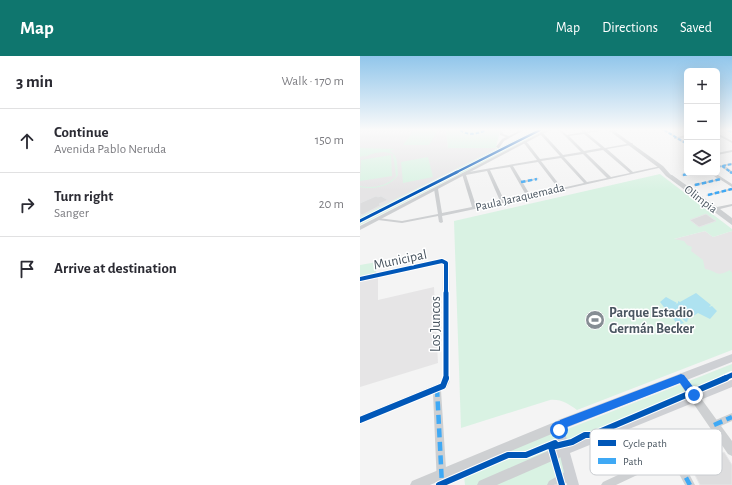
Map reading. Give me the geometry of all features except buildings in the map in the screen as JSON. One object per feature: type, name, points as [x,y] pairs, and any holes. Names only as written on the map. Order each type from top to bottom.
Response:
[{"type":"main road","points":[[571,480],[559,430],[562,424],[732,358]]},
{"type":"main road","points":[[616,429],[732,382]]},
{"type":"main road","points":[[564,450],[590,439]]},
{"type":"street","points":[[360,228],[378,220],[510,150]]},
{"type":"street","points":[[531,150],[560,188]]},
{"type":"street","points":[[556,150],[585,182]]},
{"type":"street","points":[[464,174],[597,150]]},
{"type":"street","points":[[605,150],[632,173]]},
{"type":"street","name":"Olimpia","points":[[637,150],[669,176],[732,220]]},
{"type":"street","points":[[722,153],[732,150]]},
{"type":"street","points":[[584,152],[609,177]]},
{"type":"street","points":[[720,167],[732,164]]},
{"type":"street","points":[[511,166],[528,195]]},
{"type":"street","points":[[720,167],[732,172]]},
{"type":"street","name":"Paula Jaraquemada","points":[[378,220],[402,222],[503,202],[585,182],[661,168]]},
{"type":"street","points":[[488,170],[503,202]]},
{"type":"street","points":[[464,174],[474,208]]},
{"type":"street","points":[[716,176],[732,188]]},
{"type":"street","points":[[521,182],[537,179]]},
{"type":"street","points":[[696,185],[721,179]]},
{"type":"street","points":[[708,195],[732,188]]},
{"type":"street","points":[[436,189],[441,222]]},
{"type":"street","points":[[716,209],[732,205]]},
{"type":"street","points":[[726,206],[732,211]]},
{"type":"street","name":"Olimpia","points":[[716,209],[732,223]]},
{"type":"street","name":"Municipal","points":[[360,278],[445,261]]},
{"type":"street","name":"Los Juncos","points":[[441,480],[440,387],[446,381],[445,261]]},
{"type":"street","points":[[681,378],[717,428],[732,417]]},
{"type":"street","points":[[360,420],[440,387]]},
{"type":"street","points":[[416,485],[441,480],[562,424]]},
{"type":"street","points":[[722,435],[732,450]]},
{"type":"street","points":[[483,485],[564,450]]},
{"type":"street","points":[[606,485],[627,475]]},
{"type":"street","points":[[684,475],[690,485]]},
{"type":"street","points":[[553,485],[571,480]]},
{"type":"shaded area","points":[[360,150],[494,150],[360,217]]},
{"type":"shaded area","points":[[705,231],[713,237],[732,231],[732,274],[721,281],[690,267],[670,240]]},
{"type":"shaded area","points":[[378,277],[378,300],[434,287],[438,363],[360,387],[360,281]]},
{"type":"green space","points":[[360,150],[392,150],[389,151],[393,154],[385,152],[376,153],[360,160],[366,155],[360,157]]},
{"type":"green space","points":[[495,150],[507,150],[360,225],[360,217]]},
{"type":"green space","points":[[393,154],[396,158],[398,175],[395,179],[381,187],[360,187],[380,186],[389,182],[396,176]]},
{"type":"green space","points":[[391,155],[392,176],[360,181],[361,160]]},
{"type":"green space","points":[[428,157],[433,177],[403,183],[401,162]]},
{"type":"green space","name":"Parque Estadio Germán Becker","points":[[660,174],[732,229],[732,231],[713,237],[705,231],[674,239],[684,241],[687,245],[692,247],[691,251],[703,260],[705,269],[719,274],[730,270],[732,273],[732,350],[577,410],[561,401],[550,400],[461,428],[454,221]]},
{"type":"green space","points":[[377,262],[376,274],[360,277],[360,265]]},
{"type":"green space","points":[[732,364],[732,378],[613,429],[590,429],[590,439],[569,448],[561,434],[565,430]]},
{"type":"green space","points":[[557,428],[567,474],[549,485],[465,485],[463,467]]},
{"type":"water","points":[[696,293],[711,305],[709,307],[712,306],[717,311],[710,319],[698,313],[686,322],[669,307],[684,323],[678,325],[660,302],[666,297],[677,303],[675,305],[678,303],[678,301],[680,302]]},
{"type":"marked path","points":[[720,166],[732,164]]},
{"type":"marked path","points":[[722,166],[732,173]]},
{"type":"marked path","points":[[521,182],[537,179]]},
{"type":"marked path","points":[[695,185],[721,179]]},
{"type":"marked path","points":[[708,195],[732,189]]},
{"type":"marked path","points":[[437,388],[442,485]]},
{"type":"marked path","points":[[714,425],[732,417]]},
{"type":"marked path","points":[[685,475],[690,485]]},
{"type":"cycle path","points":[[360,221],[500,150]]},
{"type":"cycle path","points":[[360,279],[442,261],[446,263],[446,381],[443,386],[360,420]]},
{"type":"cycle path","points":[[606,429],[732,375]]},
{"type":"cycle path","points":[[562,485],[551,447],[572,442],[585,435],[590,435]]},
{"type":"cycle path","points":[[439,485],[508,455],[526,455],[555,443]]},
{"type":"place","name":"Parque Estadio Germán Becker","points":[[595,320]]},
{"type":"route","points":[[559,430],[563,423],[681,378],[694,395]]}]
